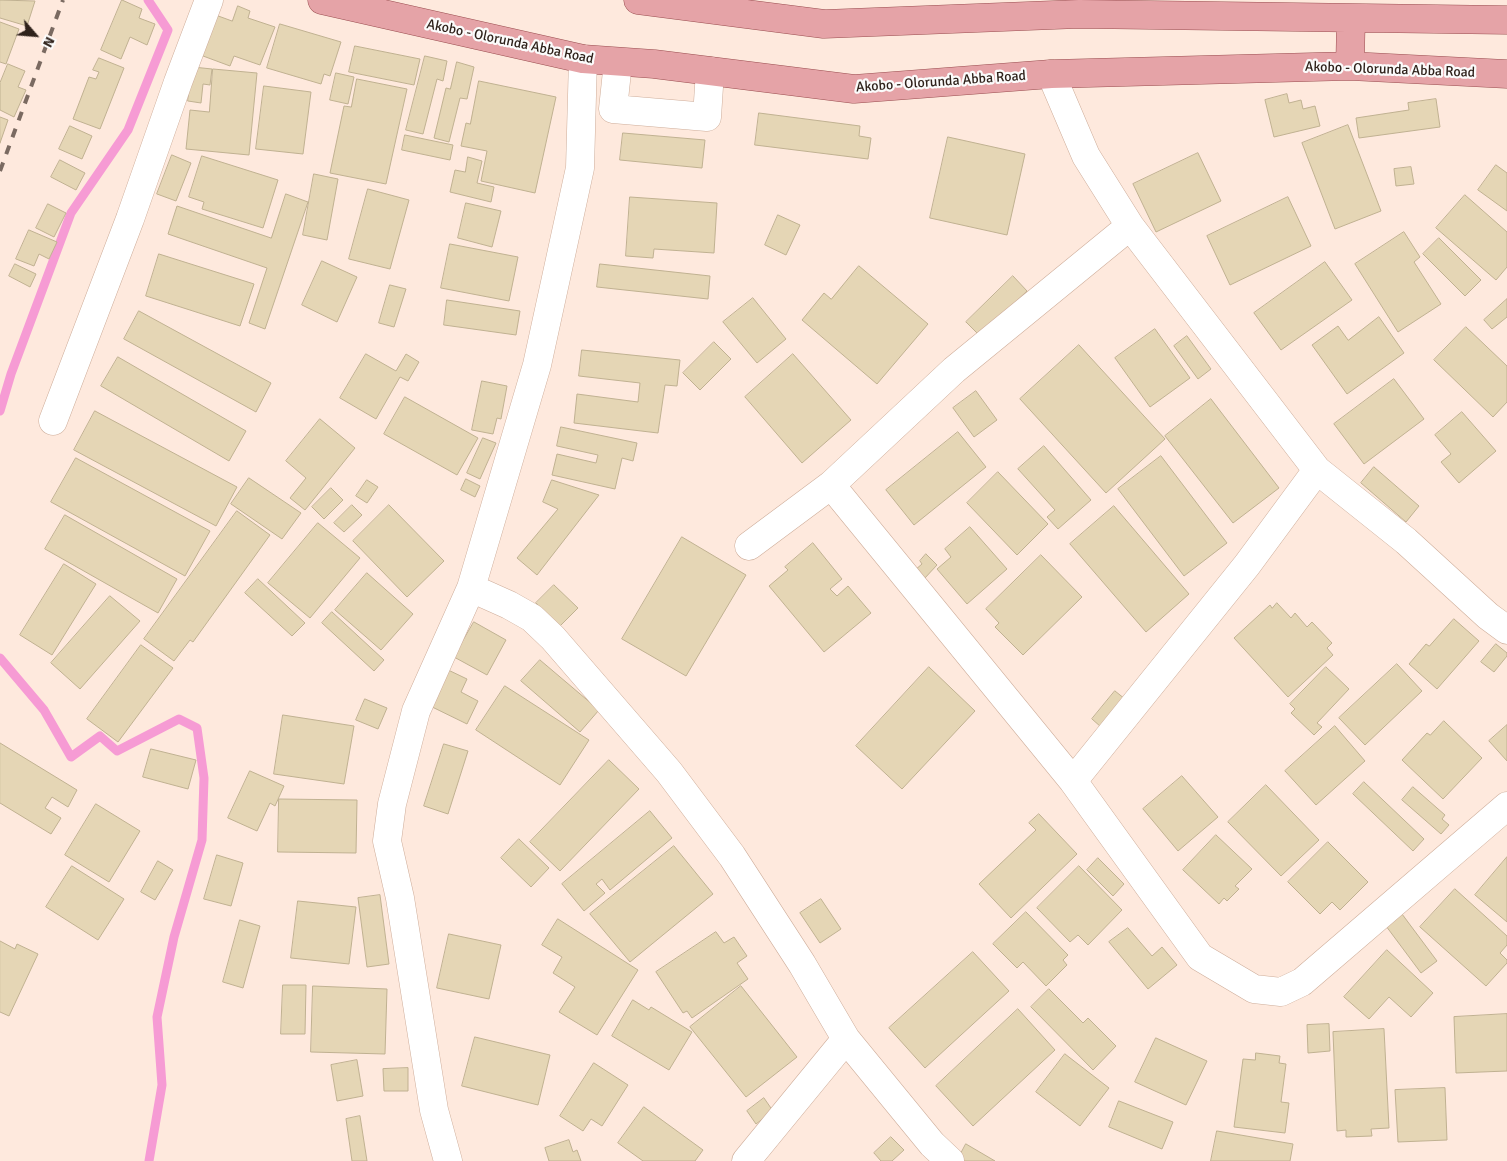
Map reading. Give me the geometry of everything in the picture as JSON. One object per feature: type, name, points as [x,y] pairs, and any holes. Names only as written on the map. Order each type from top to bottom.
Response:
[{"type":"main road","name":"Akobo - Olorunda Abba Road","points":[[322,0],[583,59],[654,64],[854,89],[1051,74],[1350,66],[1507,74]]},
{"type":"main road","points":[[638,0],[824,24],[1079,14],[1507,20]]},
{"type":"main road","points":[[1350,66],[1351,18]]},
{"type":"street","points":[[53,421],[130,218],[209,0]]},
{"type":"street","points":[[448,1161],[434,1110],[400,898],[387,841],[392,804],[416,711],[471,588],[537,365],[580,168],[583,59]]},
{"type":"street","points":[[618,62],[613,109],[707,117],[710,71]]},
{"type":"street","points":[[1051,74],[1086,156],[1130,226],[1316,470],[1406,541],[1488,616],[1507,630]]},
{"type":"street","points":[[749,546],[831,485],[954,370],[1130,226]]},
{"type":"street","points":[[1073,781],[1247,565],[1316,470]]},
{"type":"street","points":[[831,485],[1073,781],[1200,957],[1254,989],[1281,992],[1302,982],[1507,806]]},
{"type":"street","points":[[471,588],[509,605],[532,618],[553,638],[669,772],[732,856],[802,964],[846,1039],[932,1144],[950,1161]]},
{"type":"street","points":[[746,1161],[846,1039]]},
{"type":"building","points":[[0,0],[35,1],[27,26],[0,18]]},
{"type":"building","points":[[122,0],[142,9],[139,18],[155,24],[147,45],[130,37],[121,59],[101,50]]},
{"type":"building","points":[[238,6],[250,11],[248,18],[275,27],[260,65],[234,56],[230,66],[195,53],[210,13],[232,21]]},
{"type":"building","points":[[0,22],[19,29],[6,64],[0,62]]},
{"type":"building","points":[[280,24],[341,42],[330,76],[324,74],[321,84],[267,68]]},
{"type":"building","points":[[355,46],[420,59],[414,85],[349,72]]},
{"type":"building","points":[[425,56],[447,61],[443,81],[437,79],[423,134],[406,130]]},
{"type":"building","points":[[99,58],[124,68],[100,129],[73,119],[89,77],[96,79],[99,72],[93,70]]},
{"type":"building","points":[[457,62],[474,67],[467,99],[460,98],[449,142],[434,138],[446,88],[450,89]]},
{"type":"building","points":[[8,64],[25,71],[18,87],[26,90],[14,117],[0,110],[0,83]]},
{"type":"building","points":[[193,67],[212,69],[210,85],[203,84],[201,103],[188,101]]},
{"type":"building","points":[[213,69],[257,73],[249,155],[186,149],[190,110],[209,112]]},
{"type":"building","points":[[336,73],[354,77],[348,104],[330,100]]},
{"type":"building","points":[[357,79],[407,89],[386,184],[330,173],[344,106],[351,107]]},
{"type":"building","points":[[479,81],[556,97],[535,193],[481,181],[487,151],[461,146],[466,123],[470,124]]},
{"type":"building","points":[[264,86],[311,92],[303,154],[256,149]]},
{"type":"building","points":[[1287,94],[1289,103],[1301,100],[1303,109],[1315,106],[1320,126],[1274,137],[1265,100]]},
{"type":"building","points":[[1436,99],[1440,127],[1359,138],[1356,118],[1409,110],[1408,103]]},
{"type":"building","points":[[759,113],[860,126],[859,136],[871,138],[868,159],[755,145]]},
{"type":"building","points":[[0,117],[8,120],[0,143]]},
{"type":"building","points":[[1348,125],[1381,211],[1335,229],[1302,143]]},
{"type":"building","points":[[70,126],[92,136],[82,159],[59,149]]},
{"type":"building","points":[[623,133],[705,140],[702,168],[620,160]]},
{"type":"building","points":[[405,135],[453,145],[450,160],[402,150]]},
{"type":"building","points":[[948,137],[1025,154],[1007,235],[930,218]]},
{"type":"building","points":[[1198,153],[1221,201],[1156,232],[1133,184]]},
{"type":"building","points":[[172,155],[191,163],[176,201],[157,194]]},
{"type":"building","points":[[202,156],[278,180],[263,228],[202,209],[204,202],[189,197]]},
{"type":"building","points":[[468,157],[482,161],[477,183],[494,187],[491,202],[450,192],[455,170],[465,172]]},
{"type":"building","points":[[60,160],[85,173],[76,190],[51,177]]},
{"type":"building","points":[[1496,165],[1507,173],[1507,211],[1478,190]]},
{"type":"building","points":[[1411,167],[1414,184],[1396,186],[1394,169]]},
{"type":"building","points":[[314,174],[338,179],[327,240],[303,235]]},
{"type":"building","points":[[368,189],[409,200],[390,269],[349,259]]},
{"type":"building","points":[[286,194],[308,202],[265,329],[249,323],[267,268],[168,234],[177,206],[271,238]]},
{"type":"building","points":[[1465,195],[1507,232],[1507,267],[1496,280],[1436,228]]},
{"type":"building","points":[[630,197],[717,203],[714,253],[654,249],[653,258],[626,256]]},
{"type":"building","points":[[1288,197],[1311,246],[1230,285],[1207,236]]},
{"type":"building","points":[[466,203],[501,211],[492,247],[458,238]]},
{"type":"building","points":[[48,204],[66,213],[54,237],[36,228]]},
{"type":"building","points":[[778,215],[800,225],[786,255],[765,245]]},
{"type":"building","points":[[29,230],[57,242],[49,259],[39,254],[34,266],[16,259]]},
{"type":"building","points":[[1404,232],[1420,257],[1414,262],[1441,304],[1398,332],[1355,264]]},
{"type":"building","points":[[1439,238],[1481,280],[1465,296],[1423,254]]},
{"type":"building","points":[[450,244],[518,257],[509,301],[441,288]]},
{"type":"building","points":[[159,254],[254,284],[240,326],[146,296]]},
{"type":"building","points":[[322,261],[357,277],[337,322],[302,305]]},
{"type":"building","points":[[1325,262],[1352,300],[1281,350],[1254,313]]},
{"type":"building","points":[[15,264],[36,274],[30,287],[9,276]]},
{"type":"building","points":[[600,264],[710,276],[708,299],[597,287]]},
{"type":"building","points":[[859,266],[928,324],[877,384],[802,320],[824,293],[831,299]]},
{"type":"building","points":[[1013,276],[1027,291],[980,336],[966,322]]},
{"type":"building","points":[[390,285],[406,289],[394,327],[379,323]]},
{"type":"building","points":[[753,298],[786,339],[757,363],[723,322]]},
{"type":"building","points":[[1507,299],[1507,317],[1492,329],[1484,320]]},
{"type":"building","points":[[447,300],[520,311],[516,335],[444,325]]},
{"type":"building","points":[[139,311],[271,383],[256,412],[124,339]]},
{"type":"building","points":[[1379,317],[1404,353],[1347,394],[1312,345],[1338,326],[1348,340]]},
{"type":"building","points":[[1466,327],[1507,366],[1507,402],[1493,417],[1434,360]]},
{"type":"building","points":[[1155,329],[1190,378],[1150,407],[1115,358]]},
{"type":"building","points":[[1187,336],[1211,369],[1198,379],[1174,346]]},
{"type":"building","points":[[714,342],[731,359],[700,390],[683,373]]},
{"type":"building","points":[[1079,345],[1165,439],[1106,493],[1020,399]]},
{"type":"building","points":[[582,350],[680,360],[677,386],[665,385],[658,433],[574,423],[577,394],[638,402],[640,383],[579,376]]},
{"type":"building","points":[[366,354],[396,371],[406,354],[419,362],[408,381],[400,377],[376,419],[340,398]]},
{"type":"building","points":[[793,354],[851,420],[802,463],[745,397]]},
{"type":"building","points":[[118,357],[246,431],[229,461],[101,386]]},
{"type":"building","points":[[1394,379],[1424,419],[1364,464],[1334,424]]},
{"type":"building","points":[[482,381],[507,386],[501,419],[497,418],[493,434],[472,430]]},
{"type":"building","points":[[976,391],[997,420],[974,437],[953,408]]},
{"type":"building","points":[[405,397],[478,438],[457,475],[384,434]]},
{"type":"building","points":[[1211,399],[1279,488],[1233,523],[1165,436]]},
{"type":"building","points":[[95,411],[237,487],[216,526],[74,450]]},
{"type":"building","points":[[1462,412],[1496,451],[1459,483],[1441,462],[1451,454],[1435,435]]},
{"type":"building","points":[[320,419],[355,448],[305,510],[290,498],[306,478],[286,461]]},
{"type":"building","points":[[561,427],[637,443],[633,461],[622,458],[615,489],[552,475],[557,454],[596,463],[598,455],[557,446]]},
{"type":"building","points":[[958,432],[986,467],[914,525],[886,490]]},
{"type":"building","points":[[483,438],[496,443],[480,479],[467,473]]},
{"type":"building","points":[[1044,446],[1091,500],[1058,529],[1047,517],[1055,510],[1018,469]]},
{"type":"building","points":[[1161,456],[1227,543],[1184,576],[1118,489]]},
{"type":"building","points":[[76,458],[210,531],[185,576],[51,502]]},
{"type":"building","points":[[1374,467],[1419,506],[1406,522],[1361,483]]},
{"type":"building","points":[[998,472],[1048,524],[1017,555],[967,503]]},
{"type":"building","points":[[249,478],[301,513],[282,539],[231,504]]},
{"type":"building","points":[[466,479],[480,486],[475,497],[461,490]]},
{"type":"building","points":[[367,480],[378,487],[367,503],[356,496]]},
{"type":"building","points":[[552,480],[599,495],[537,575],[517,558],[558,509],[543,502]]},
{"type":"building","points":[[331,488],[343,500],[324,519],[312,507]]},
{"type":"building","points":[[352,505],[362,515],[344,532],[334,523]]},
{"type":"building","points":[[389,505],[444,561],[407,597],[353,541]]},
{"type":"building","points":[[1114,506],[1189,594],[1146,632],[1070,544]]},
{"type":"building","points":[[237,511],[270,535],[193,642],[190,640],[174,661],[144,639]]},
{"type":"building","points":[[65,515],[177,579],[158,613],[45,549]]},
{"type":"building","points":[[318,523],[360,558],[310,618],[268,583]]},
{"type":"building","points":[[970,527],[1007,569],[967,604],[937,569],[951,557],[945,549]]},
{"type":"building","points":[[682,537],[746,575],[686,676],[622,639]]},
{"type":"building","points":[[813,543],[842,579],[830,589],[837,596],[848,586],[871,613],[824,652],[769,586],[788,570],[785,567]]},
{"type":"building","points":[[926,554],[937,565],[924,579],[915,570],[922,564],[920,561]]},
{"type":"building","points":[[1041,555],[1082,597],[1023,655],[995,627],[999,623],[986,609]]},
{"type":"building","points":[[64,564],[96,584],[52,655],[20,635]]},
{"type":"building","points":[[367,573],[413,614],[381,650],[335,610]]},
{"type":"building","points":[[258,579],[305,623],[292,636],[245,593]]},
{"type":"building","points":[[554,585],[578,608],[560,626],[536,603]]},
{"type":"building","points":[[110,596],[140,621],[80,689],[51,663]]},
{"type":"building","points":[[1277,603],[1291,618],[1295,613],[1307,627],[1312,622],[1332,643],[1327,648],[1333,655],[1288,697],[1234,638],[1270,605],[1272,608]]},
{"type":"building","points":[[332,612],[384,660],[374,671],[322,623]]},
{"type":"building","points":[[1454,619],[1479,641],[1437,689],[1409,664],[1426,644],[1429,646]]},
{"type":"building","points":[[474,622],[506,640],[487,675],[454,657]]},
{"type":"building","points":[[1496,644],[1507,653],[1507,656],[1494,672],[1481,662]]},
{"type":"building","points":[[141,645],[173,668],[118,742],[87,719]]},
{"type":"building","points":[[540,660],[599,710],[580,732],[521,681]]},
{"type":"building","points":[[1397,664],[1422,691],[1365,745],[1339,718]]},
{"type":"building","points":[[929,667],[975,711],[902,789],[856,746]]},
{"type":"building","points":[[1326,667],[1349,689],[1317,723],[1322,727],[1314,735],[1291,713],[1295,709],[1290,704]]},
{"type":"building","points":[[444,668],[467,679],[461,692],[478,701],[467,724],[426,704]]},
{"type":"building","points":[[505,686],[589,740],[560,785],[476,730]]},
{"type":"building","points":[[1115,691],[1125,699],[1101,727],[1092,719]]},
{"type":"building","points":[[365,699],[387,708],[378,729],[356,720]]},
{"type":"building","points":[[283,715],[354,726],[344,784],[274,774]]},
{"type":"building","points":[[1444,721],[1482,758],[1443,799],[1402,760],[1427,733],[1430,735]]},
{"type":"building","points":[[1507,725],[1507,761],[1489,741]]},
{"type":"building","points":[[1335,726],[1365,761],[1316,805],[1285,771]]},
{"type":"building","points":[[0,743],[77,790],[68,807],[52,797],[45,808],[61,818],[51,834],[0,803]]},
{"type":"building","points":[[444,744],[468,751],[448,814],[424,806]]},
{"type":"building","points":[[151,749],[196,760],[188,789],[143,777]]},
{"type":"building","points":[[609,760],[639,789],[560,871],[530,842]]},
{"type":"building","points":[[250,771],[284,786],[275,806],[270,803],[257,831],[228,818]]},
{"type":"building","points":[[1182,776],[1218,817],[1178,851],[1143,809]]},
{"type":"building","points":[[1364,782],[1424,839],[1413,851],[1353,794]]},
{"type":"building","points":[[1266,785],[1319,840],[1281,876],[1228,822]]},
{"type":"building","points":[[1413,787],[1445,815],[1442,819],[1449,825],[1441,834],[1402,800]]},
{"type":"building","points":[[279,799],[357,800],[356,853],[278,852]]},
{"type":"building","points":[[96,804],[140,831],[109,882],[65,855]]},
{"type":"building","points":[[650,811],[672,838],[610,890],[602,879],[596,884],[605,893],[584,911],[562,884]]},
{"type":"building","points":[[1039,814],[1077,854],[1011,918],[979,884],[1036,830],[1029,823]]},
{"type":"building","points":[[1216,835],[1252,869],[1235,886],[1239,889],[1227,901],[1224,898],[1219,904],[1183,870]]},
{"type":"building","points":[[519,839],[549,868],[531,887],[501,858]]},
{"type":"building","points":[[1328,842],[1368,882],[1340,910],[1332,902],[1320,914],[1288,882]]},
{"type":"building","points":[[674,846],[713,894],[630,962],[590,914]]},
{"type":"building","points":[[217,855],[243,863],[231,906],[204,899]]},
{"type":"building","points":[[1507,857],[1507,922],[1475,895]]},
{"type":"building","points":[[1098,858],[1124,884],[1113,896],[1087,870]]},
{"type":"building","points":[[158,861],[173,870],[155,900],[141,892]]},
{"type":"building","points":[[72,866],[124,899],[98,940],[46,907]]},
{"type":"building","points":[[1079,866],[1122,910],[1088,945],[1078,935],[1070,942],[1037,908]]},
{"type":"building","points":[[1455,889],[1507,936],[1507,945],[1500,953],[1507,960],[1507,963],[1486,986],[1420,927]]},
{"type":"building","points":[[380,895],[389,964],[367,967],[358,898]]},
{"type":"building","points":[[821,899],[841,929],[820,943],[800,913]]},
{"type":"building","points":[[298,901],[356,907],[349,964],[291,958]]},
{"type":"building","points":[[1026,912],[1068,955],[1063,960],[1067,965],[1046,986],[1023,962],[1017,968],[993,944]]},
{"type":"building","points":[[1402,914],[1437,961],[1421,973],[1386,926]]},
{"type":"building","points":[[558,919],[638,970],[597,1035],[559,1012],[575,987],[553,973],[562,957],[542,945]]},
{"type":"building","points":[[240,920],[260,926],[243,988],[223,982]]},
{"type":"building","points":[[1128,928],[1152,956],[1162,947],[1177,965],[1148,989],[1109,942]]},
{"type":"building","points":[[716,932],[724,943],[734,937],[747,956],[737,963],[748,979],[692,1018],[687,1011],[683,1013],[656,972]]},
{"type":"building","points":[[449,934],[501,945],[489,999],[437,988]]},
{"type":"building","points":[[0,941],[15,949],[17,944],[38,954],[9,1016],[0,1012]]},
{"type":"building","points":[[1387,950],[1433,993],[1411,1017],[1389,997],[1369,1019],[1344,997]]},
{"type":"building","points":[[973,952],[1009,991],[925,1068],[889,1028]]},
{"type":"building","points":[[283,985],[306,985],[305,1034],[281,1034]]},
{"type":"building","points":[[313,986],[387,989],[385,1054],[311,1052]]},
{"type":"building","points":[[741,986],[797,1057],[746,1097],[690,1027]]},
{"type":"building","points":[[1049,989],[1083,1023],[1088,1018],[1116,1046],[1093,1070],[1031,1007]]},
{"type":"building","points":[[633,1000],[649,1010],[651,1007],[692,1032],[669,1070],[612,1036]]},
{"type":"building","points":[[1018,1009],[1055,1050],[973,1126],[936,1086]]},
{"type":"building","points":[[1507,1014],[1507,1071],[1456,1073],[1454,1017]]},
{"type":"building","points":[[1329,1024],[1330,1051],[1308,1053],[1307,1025]]},
{"type":"building","points":[[1384,1029],[1389,1128],[1371,1129],[1372,1136],[1346,1137],[1346,1130],[1337,1131],[1333,1032]]},
{"type":"building","points":[[475,1037],[550,1055],[538,1105],[462,1086]]},
{"type":"building","points":[[1156,1038],[1207,1061],[1186,1105],[1135,1082]]},
{"type":"building","points":[[1256,1053],[1280,1056],[1279,1063],[1286,1064],[1281,1102],[1289,1103],[1285,1133],[1234,1127],[1243,1059],[1255,1060]]},
{"type":"building","points":[[1065,1054],[1109,1088],[1080,1126],[1036,1092]]},
{"type":"building","points":[[357,1060],[363,1096],[337,1101],[331,1065]]},
{"type":"building","points":[[594,1063],[628,1085],[602,1126],[591,1119],[583,1131],[560,1116]]},
{"type":"building","points":[[408,1068],[408,1091],[384,1091],[383,1069]]},
{"type":"building","points":[[1445,1088],[1447,1140],[1398,1142],[1395,1090]]},
{"type":"building","points":[[764,1098],[773,1111],[756,1124],[747,1111]]},
{"type":"building","points":[[1119,1101],[1173,1122],[1162,1149],[1109,1127]]},
{"type":"building","points":[[644,1107],[703,1150],[695,1161],[643,1161],[618,1143]]},
{"type":"building","points":[[360,1116],[367,1161],[352,1161],[346,1119]]},
{"type":"building","points":[[1217,1131],[1293,1144],[1290,1161],[1211,1161]]},
{"type":"building","points":[[891,1137],[904,1150],[892,1161],[881,1161],[874,1153]]},
{"type":"building","points":[[569,1140],[573,1152],[577,1150],[581,1161],[549,1161],[545,1148]]},
{"type":"building","points":[[966,1144],[995,1161],[957,1161]]},
{"type":"waterway","points":[[0,411],[11,374],[71,213],[128,130],[168,30],[148,0]]},
{"type":"waterway","points":[[0,658],[44,710],[71,757],[100,736],[117,751],[179,719],[197,728],[204,778],[202,840],[174,937],[157,1017],[162,1085],[149,1161]]},
{"type":"railway","points":[[0,171],[63,0]]}]
